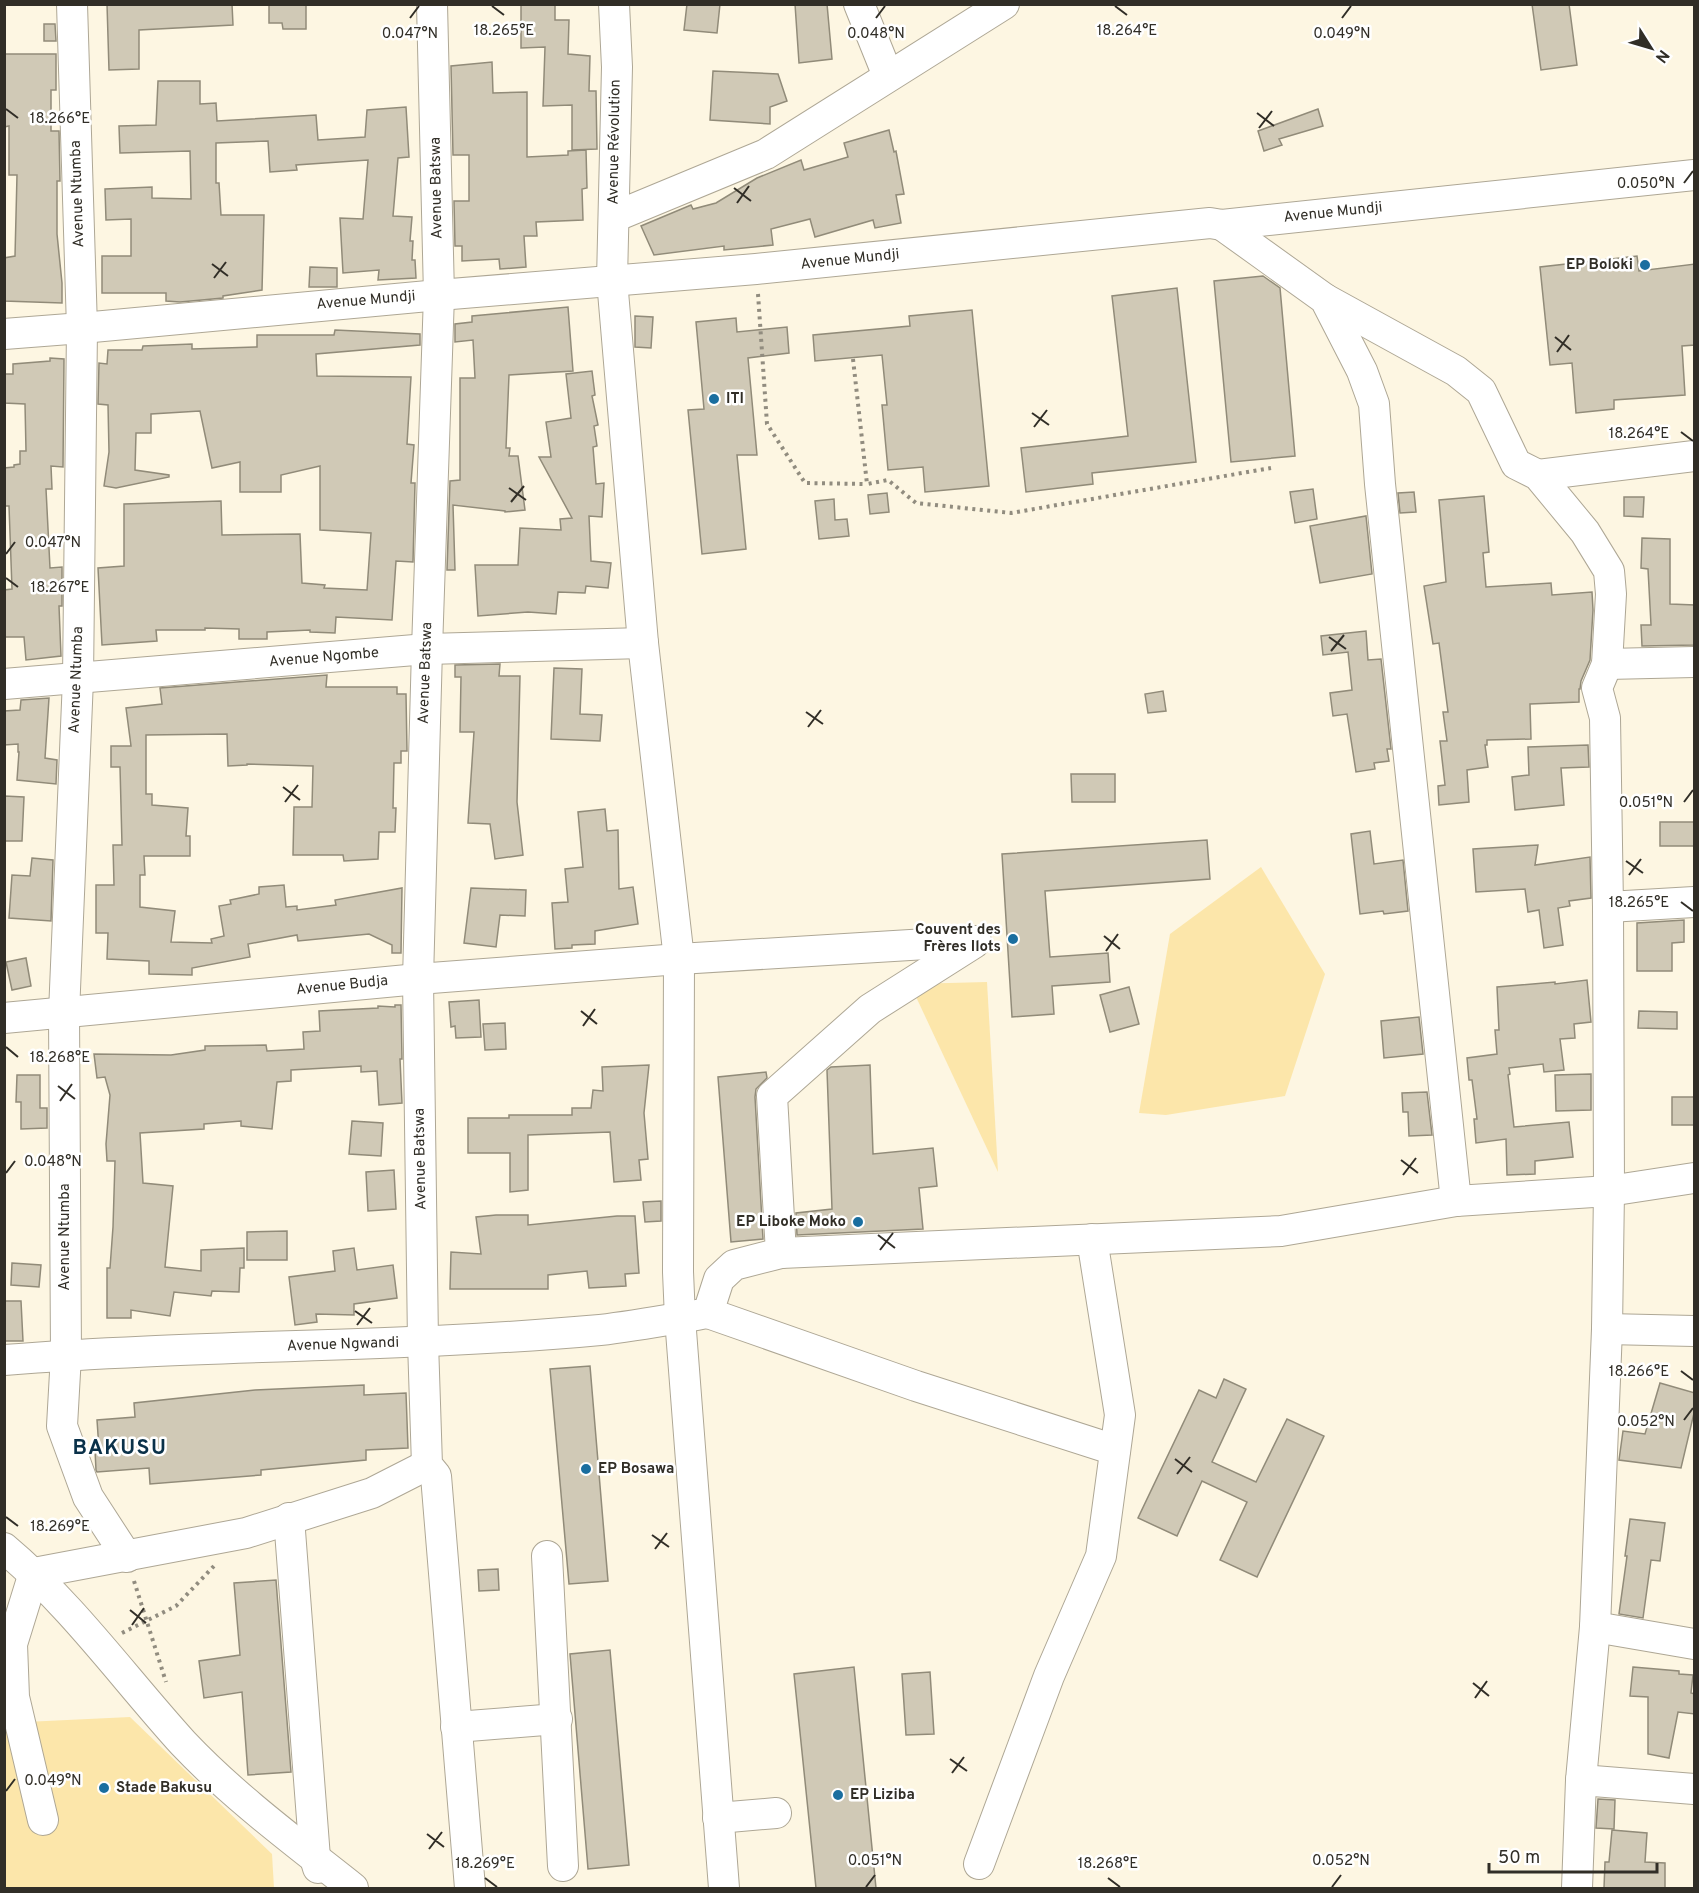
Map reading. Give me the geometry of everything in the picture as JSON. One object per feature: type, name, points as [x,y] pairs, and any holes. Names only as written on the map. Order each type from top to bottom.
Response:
[{"type":"street","name":"Avenue Ntumba","points":[[72,4],[82,328],[78,679],[64,1013],[66,1355],[62,1426],[88,1497],[127,1557]]},
{"type":"street","name":"Avenue Batswa","points":[[432,4],[439,294],[418,979],[423,1342],[427,1465],[436,1476],[470,1888]]},
{"type":"street","name":"Avenue Révolution","points":[[614,4],[617,67],[612,280],[643,642],[679,959],[678,1272],[694,1315],[717,1818],[724,1888]]},
{"type":"street","points":[[858,4],[888,76]]},
{"type":"street","points":[[614,217],[766,154],[1004,4]]},
{"type":"street","name":"Avenue Mundji","points":[[4,334],[439,294],[756,269],[1210,223],[1222,225],[1695,175]]},
{"type":"street","points":[[1222,225],[1325,299],[1456,371],[1480,391],[1516,464],[1538,475],[1585,532],[1609,571],[1611,594],[1607,664],[1597,688],[1605,718],[1608,907],[1607,1329],[1595,1627],[1581,1780],[1577,1888]]},
{"type":"street","points":[[1325,299],[1362,371],[1374,404],[1381,496],[1456,1201]]},
{"type":"street","points":[[1538,475],[1695,456]]},
{"type":"street","name":"Avenue Ngombe","points":[[4,684],[427,649],[643,642]]},
{"type":"street","points":[[1607,664],[1695,662]]},
{"type":"street","points":[[1608,907],[1695,902]]},
{"type":"street","name":"Avenue Budja","points":[[4,1018],[418,979],[679,959],[976,941],[870,1009],[772,1096],[781,1253]]},
{"type":"street","points":[[1115,1450],[694,1315],[719,1279],[734,1265],[781,1253],[1281,1231],[1456,1201],[1609,1191],[1695,1178]]},
{"type":"street","points":[[979,1864],[1049,1676],[1101,1556],[1120,1415],[1092,1239]]},
{"type":"street","name":"Avenue Ngwandi","points":[[4,1360],[66,1355],[423,1342],[602,1329],[694,1315]]},
{"type":"street","points":[[1607,1329],[1695,1331]]},
{"type":"street","points":[[34,1574],[246,1533],[372,1493],[427,1465]]},
{"type":"street","points":[[289,1518],[315,1858],[324,1888]]},
{"type":"street","points":[[4,1548],[34,1574],[185,1744],[242,1797],[352,1888]]},
{"type":"street","points":[[547,1556],[564,1866]]},
{"type":"street","points":[[34,1574],[12,1644],[14,1697],[43,1820]]},
{"type":"street","points":[[1595,1627],[1695,1644]]},
{"type":"street","points":[[456,1727],[557,1719]]},
{"type":"street","points":[[1581,1780],[1695,1789]]},
{"type":"street","points":[[717,1818],[776,1812]]},
{"type":"path","points":[[756,269],[767,424],[805,483],[867,484],[888,480],[916,503],[1011,513],[1270,468]]},
{"type":"path","points":[[853,359],[867,484]]},
{"type":"path","points":[[127,1557],[167,1689]]},
{"type":"path","points":[[97,1645],[176,1606],[214,1565]]},
{"type":"shaded area","points":[[1261,867],[1325,974],[1285,1096],[1166,1115],[1139,1113],[1170,934]]},
{"type":"shaded area","points":[[987,982],[998,1172],[910,984]]},
{"type":"shaded area","name":"Stade Bakusu","points":[[130,1717],[272,1854],[274,1888],[5,1888],[4,1723]]},
{"type":"building","points":[[107,4],[232,4],[233,25],[139,30],[139,69],[109,70]]},
{"type":"building","points":[[521,4],[555,4],[555,20],[569,20],[568,54],[590,56],[589,91],[596,91],[597,149],[572,150],[572,105],[543,106],[545,47],[521,48]]},
{"type":"building","points":[[687,4],[720,4],[717,33],[684,30]]},
{"type":"building","points":[[795,4],[827,4],[832,59],[799,63]]},
{"type":"building","points":[[1532,4],[1569,4],[1577,65],[1541,70]]},
{"type":"building","points":[[269,5],[306,5],[306,29],[283,29],[282,23],[269,23]]},
{"type":"building","points":[[44,24],[55,24],[56,41],[44,41]]},
{"type":"building","points":[[4,54],[56,54],[56,90],[51,90],[51,131],[59,131],[60,181],[57,181],[57,234],[62,303],[4,301],[4,258],[15,256],[17,175],[9,175],[9,126],[4,127]]},
{"type":"building","points":[[492,62],[493,93],[527,92],[527,157],[568,155],[568,151],[586,150],[587,188],[582,189],[583,220],[536,222],[537,236],[524,236],[526,267],[500,269],[499,259],[462,261],[462,246],[455,246],[454,201],[469,201],[469,155],[453,155],[451,66]]},
{"type":"building","points":[[713,71],[778,74],[787,101],[770,107],[770,124],[710,120]]},
{"type":"building","points":[[158,81],[200,81],[200,104],[216,103],[217,121],[316,115],[318,140],[365,137],[367,110],[406,107],[409,157],[398,158],[393,216],[412,217],[410,241],[413,241],[412,260],[415,260],[416,278],[378,280],[379,270],[343,273],[340,218],[363,219],[368,160],[296,165],[297,170],[270,172],[268,141],[216,143],[216,183],[219,183],[221,215],[264,215],[262,290],[223,296],[223,298],[180,302],[166,301],[166,293],[102,293],[102,256],[131,256],[131,219],[106,220],[105,189],[152,187],[152,198],[191,199],[190,151],[120,153],[119,126],[156,125]]},
{"type":"building","points":[[1318,109],[1323,126],[1279,139],[1282,145],[1264,151],[1258,131]]},
{"type":"building","points":[[889,130],[894,152],[896,151],[904,194],[896,195],[901,223],[875,228],[873,220],[815,237],[810,219],[771,229],[773,245],[724,250],[724,246],[654,255],[641,226],[691,205],[693,209],[716,203],[757,178],[801,160],[804,170],[848,157],[844,143]]},
{"type":"building","points":[[1637,256],[1639,271],[1695,264],[1695,345],[1682,346],[1685,395],[1614,400],[1614,409],[1576,413],[1572,363],[1550,365],[1540,267]]},
{"type":"building","points":[[310,267],[337,268],[337,287],[309,287]]},
{"type":"building","points":[[1263,276],[1280,288],[1295,456],[1231,462],[1214,281]]},
{"type":"building","points":[[1177,288],[1196,462],[1092,473],[1093,484],[1026,492],[1021,448],[1128,436],[1112,296]]},
{"type":"building","points":[[568,307],[573,371],[509,375],[506,448],[510,448],[509,456],[518,456],[525,510],[505,512],[453,505],[455,570],[447,570],[450,481],[460,480],[460,378],[475,378],[473,340],[455,342],[455,324],[472,322],[472,316]]},
{"type":"building","points":[[972,310],[989,486],[925,492],[923,467],[888,470],[882,405],[887,405],[882,355],[815,361],[813,335],[910,326],[909,316]]},
{"type":"building","points":[[635,316],[653,317],[651,348],[635,347]]},
{"type":"building","points":[[736,318],[737,332],[787,327],[789,353],[748,358],[757,455],[737,455],[746,549],[702,554],[688,410],[704,409],[696,322]]},
{"type":"building","points":[[335,330],[420,334],[420,345],[316,354],[317,376],[411,377],[407,444],[414,445],[411,483],[415,483],[413,562],[396,561],[392,620],[336,617],[335,633],[310,632],[310,630],[267,632],[267,639],[239,639],[239,629],[156,630],[157,641],[102,645],[98,568],[124,566],[124,504],[221,501],[222,535],[300,534],[302,583],[325,585],[324,588],[367,590],[371,533],[320,530],[320,466],[281,475],[281,492],[240,492],[240,462],[212,468],[200,411],[151,414],[151,433],[136,433],[135,470],[169,475],[169,477],[116,488],[104,486],[109,452],[108,405],[98,404],[99,363],[107,364],[108,350],[142,350],[143,346],[192,344],[192,349],[257,347],[257,335],[334,335]]},
{"type":"building","points":[[50,358],[64,359],[63,467],[51,466],[52,489],[46,489],[50,568],[62,567],[62,606],[59,606],[61,656],[26,660],[24,637],[4,637],[4,590],[12,589],[9,506],[4,506],[4,468],[20,464],[20,451],[26,451],[25,404],[4,403],[4,374],[13,374],[13,364],[50,361]]},
{"type":"building","points":[[592,371],[595,395],[592,396],[598,425],[594,426],[597,446],[593,447],[596,484],[604,483],[602,517],[589,516],[591,561],[611,563],[608,588],[586,586],[585,593],[558,592],[556,614],[528,612],[478,616],[475,565],[518,565],[520,528],[561,530],[560,519],[572,518],[539,457],[551,457],[546,422],[571,418],[566,374]]},
{"type":"building","points":[[1313,489],[1317,519],[1295,523],[1290,492]]},
{"type":"building","points":[[1414,492],[1416,512],[1400,513],[1398,493]]},
{"type":"building","points":[[887,493],[889,512],[870,514],[868,495]]},
{"type":"building","points":[[1484,496],[1489,552],[1483,553],[1486,587],[1551,583],[1552,595],[1592,592],[1590,660],[1581,681],[1579,702],[1530,704],[1531,739],[1487,740],[1487,745],[1485,745],[1488,767],[1467,770],[1469,802],[1439,805],[1438,786],[1445,785],[1440,741],[1447,741],[1443,712],[1448,712],[1439,643],[1433,644],[1424,586],[1446,582],[1439,500]]},
{"type":"building","points":[[1624,497],[1644,497],[1643,517],[1624,516]]},
{"type":"building","points":[[834,499],[835,520],[847,519],[849,536],[819,539],[815,501]]},
{"type":"building","points":[[1366,516],[1372,574],[1320,583],[1310,526]]},
{"type":"building","points":[[1642,538],[1670,539],[1670,604],[1695,605],[1695,645],[1642,646],[1641,625],[1651,625],[1648,569],[1641,568]]},
{"type":"building","points":[[1366,631],[1368,660],[1381,659],[1391,749],[1387,749],[1389,761],[1374,763],[1375,769],[1356,772],[1347,714],[1333,716],[1330,693],[1352,690],[1348,652],[1323,655],[1321,636]]},
{"type":"building","points":[[500,664],[499,676],[520,676],[517,802],[523,855],[495,859],[490,824],[468,823],[474,732],[460,732],[461,677],[455,677],[455,665]]},
{"type":"building","points":[[554,668],[582,669],[580,714],[602,715],[600,741],[551,739]]},
{"type":"building","points":[[327,675],[326,687],[397,687],[397,694],[406,694],[407,751],[401,751],[401,763],[394,763],[395,832],[379,832],[378,859],[344,861],[343,855],[293,855],[294,807],[312,807],[313,766],[247,764],[228,766],[227,734],[146,735],[146,794],[152,794],[152,805],[188,808],[186,836],[190,836],[190,856],[144,856],[145,875],[140,875],[140,907],[175,911],[171,942],[212,943],[211,939],[224,936],[219,906],[231,904],[230,900],[259,894],[259,887],[284,885],[286,907],[297,906],[297,910],[336,905],[335,900],[402,888],[401,953],[392,953],[392,945],[369,934],[298,941],[297,935],[248,944],[250,957],[192,968],[192,975],[149,974],[149,961],[107,959],[108,933],[96,933],[96,885],[114,885],[113,845],[122,845],[120,767],[111,767],[111,746],[131,746],[126,708],[162,704],[160,688]]},
{"type":"building","points":[[1163,691],[1166,711],[1148,713],[1145,694]]},
{"type":"building","points":[[49,698],[45,758],[57,760],[56,784],[17,780],[18,744],[4,745],[4,711],[20,710],[21,700]]},
{"type":"building","points":[[1588,745],[1589,767],[1561,768],[1564,805],[1515,810],[1512,777],[1529,775],[1528,747]]},
{"type":"building","points":[[1071,774],[1115,774],[1115,802],[1072,802]]},
{"type":"building","points":[[4,796],[24,797],[22,841],[4,841]]},
{"type":"building","points":[[605,809],[607,831],[618,830],[619,889],[633,887],[638,924],[595,931],[595,944],[572,945],[572,948],[555,949],[552,903],[568,902],[565,869],[583,867],[578,812]]},
{"type":"building","points":[[1660,822],[1695,822],[1695,846],[1660,846]]},
{"type":"building","points":[[1370,831],[1374,864],[1403,860],[1408,911],[1360,914],[1351,834]]},
{"type":"building","points":[[1207,840],[1210,879],[1045,891],[1050,957],[1108,953],[1110,982],[1052,986],[1054,1014],[1012,1017],[1002,854]]},
{"type":"building","points":[[1538,845],[1535,865],[1590,857],[1591,898],[1569,901],[1570,906],[1558,908],[1563,945],[1544,948],[1539,910],[1528,912],[1525,889],[1476,892],[1473,849]]},
{"type":"building","points":[[32,858],[53,860],[51,921],[9,918],[12,875],[30,876]]},
{"type":"building","points":[[471,888],[526,890],[525,916],[500,915],[496,947],[464,943]]},
{"type":"building","points":[[1684,920],[1684,942],[1672,943],[1672,971],[1637,971],[1637,923]]},
{"type":"building","points":[[26,958],[31,986],[12,990],[6,962]]},
{"type":"building","points":[[1587,980],[1591,1022],[1574,1024],[1575,1038],[1560,1039],[1564,1070],[1544,1072],[1543,1064],[1509,1068],[1510,1074],[1508,1075],[1514,1127],[1569,1122],[1573,1157],[1535,1161],[1535,1174],[1507,1175],[1506,1139],[1476,1143],[1474,1119],[1477,1119],[1467,1058],[1497,1054],[1495,1030],[1499,1030],[1497,987]]},
{"type":"building","points":[[1129,987],[1139,1024],[1110,1032],[1100,995]]},
{"type":"building","points":[[479,1000],[481,1037],[456,1038],[455,1026],[451,1027],[449,1002]]},
{"type":"building","points":[[395,1005],[401,1005],[402,1103],[379,1105],[377,1071],[361,1072],[361,1066],[291,1070],[291,1081],[277,1082],[272,1129],[241,1126],[241,1121],[204,1124],[204,1129],[140,1133],[143,1183],[173,1186],[165,1267],[201,1271],[201,1250],[244,1248],[244,1268],[240,1268],[239,1292],[212,1291],[211,1296],[174,1292],[170,1316],[131,1310],[131,1318],[107,1318],[107,1268],[110,1268],[115,1161],[107,1161],[110,1095],[105,1077],[97,1078],[94,1054],[171,1055],[205,1050],[205,1046],[266,1045],[267,1051],[304,1049],[303,1032],[320,1031],[319,1011],[378,1008],[378,1006],[395,1007]]},
{"type":"building","points":[[1639,1011],[1677,1012],[1677,1029],[1638,1028]]},
{"type":"building","points":[[1419,1017],[1423,1054],[1384,1058],[1381,1021]]},
{"type":"building","points":[[505,1023],[506,1049],[485,1050],[483,1024]]},
{"type":"building","points":[[649,1065],[644,1113],[648,1159],[639,1160],[641,1180],[614,1182],[610,1132],[528,1135],[528,1190],[510,1192],[510,1153],[468,1153],[468,1118],[509,1118],[509,1115],[572,1115],[572,1108],[591,1108],[593,1090],[603,1091],[602,1067]]},
{"type":"building","points":[[870,1065],[873,1154],[933,1148],[937,1186],[919,1188],[923,1229],[797,1235],[796,1213],[832,1209],[827,1070],[831,1067]]},
{"type":"building","points":[[766,1072],[767,1078],[756,1089],[755,1097],[763,1239],[731,1242],[718,1077]]},
{"type":"building","points":[[1591,1074],[1591,1110],[1556,1111],[1555,1075]]},
{"type":"building","points":[[17,1075],[40,1075],[40,1108],[47,1108],[47,1128],[21,1129],[21,1102],[16,1102]]},
{"type":"building","points":[[1427,1092],[1432,1135],[1409,1136],[1408,1112],[1403,1112],[1402,1093]]},
{"type":"building","points":[[1672,1097],[1695,1097],[1695,1125],[1672,1125]]},
{"type":"building","points":[[352,1121],[383,1123],[381,1156],[349,1154]]},
{"type":"building","points":[[394,1170],[396,1209],[368,1211],[366,1172]]},
{"type":"building","points":[[661,1201],[661,1221],[645,1222],[643,1202]]},
{"type":"building","points":[[528,1215],[528,1225],[635,1216],[639,1273],[625,1274],[626,1286],[589,1288],[587,1271],[548,1275],[548,1289],[450,1289],[451,1252],[481,1254],[476,1217]]},
{"type":"building","points":[[287,1231],[287,1260],[247,1260],[247,1232]]},
{"type":"building","points":[[354,1248],[357,1270],[393,1265],[397,1298],[354,1304],[354,1315],[316,1314],[317,1322],[295,1325],[289,1277],[335,1271],[333,1251]]},
{"type":"building","points":[[12,1263],[41,1265],[39,1287],[11,1285]]},
{"type":"building","points":[[4,1301],[21,1301],[23,1341],[4,1341]]},
{"type":"building","points":[[590,1366],[608,1581],[569,1584],[550,1369]]},
{"type":"building","points":[[1224,1379],[1246,1389],[1212,1462],[1256,1482],[1287,1419],[1324,1436],[1257,1577],[1220,1560],[1247,1502],[1202,1481],[1177,1536],[1138,1518],[1199,1390],[1216,1398]]},
{"type":"building","points":[[1660,1383],[1695,1393],[1695,1409],[1681,1468],[1619,1460],[1623,1431],[1645,1434]]},
{"type":"building","points":[[364,1385],[364,1395],[406,1393],[408,1448],[366,1450],[366,1460],[261,1470],[261,1475],[150,1484],[149,1468],[97,1472],[96,1470],[95,1450],[99,1449],[97,1420],[135,1417],[134,1403],[255,1390]]},
{"type":"building","points":[[1630,1519],[1665,1523],[1660,1561],[1651,1560],[1643,1618],[1619,1614]]},
{"type":"building","points":[[498,1569],[499,1590],[479,1591],[478,1570]]},
{"type":"building","points":[[276,1580],[291,1772],[248,1775],[242,1692],[204,1698],[199,1661],[240,1655],[234,1583]]},
{"type":"building","points":[[610,1650],[629,1865],[588,1869],[570,1654]]},
{"type":"building","points":[[854,1667],[876,1888],[816,1888],[794,1674]]},
{"type":"building","points":[[1633,1667],[1679,1671],[1679,1674],[1693,1675],[1691,1693],[1695,1694],[1695,1714],[1678,1712],[1669,1758],[1648,1754],[1648,1697],[1630,1696]]},
{"type":"building","points":[[930,1672],[934,1734],[906,1735],[902,1674]]},
{"type":"building","points":[[1598,1799],[1615,1800],[1614,1829],[1596,1828]]},
{"type":"building","points":[[1612,1830],[1647,1833],[1645,1862],[1665,1863],[1665,1888],[1604,1888],[1605,1862],[1609,1862]]},
{"type":"place","name":"EP Boloki","points":[[1645,265]]},
{"type":"place","name":"ITI","points":[[714,399]]},
{"type":"place","name":"Couvent des Frères Ilots","points":[[1013,939]]},
{"type":"place","name":"EP Liboke Moko","points":[[858,1222]]},
{"type":"place","name":"EP Bosawa","points":[[586,1469]]},
{"type":"place","name":"Stade Bakusu","points":[[104,1788]]},
{"type":"place","name":"EP Liziba","points":[[838,1795]]},
{"type":"district","name":"BAKUSU","points":[[120,1448]]}]
